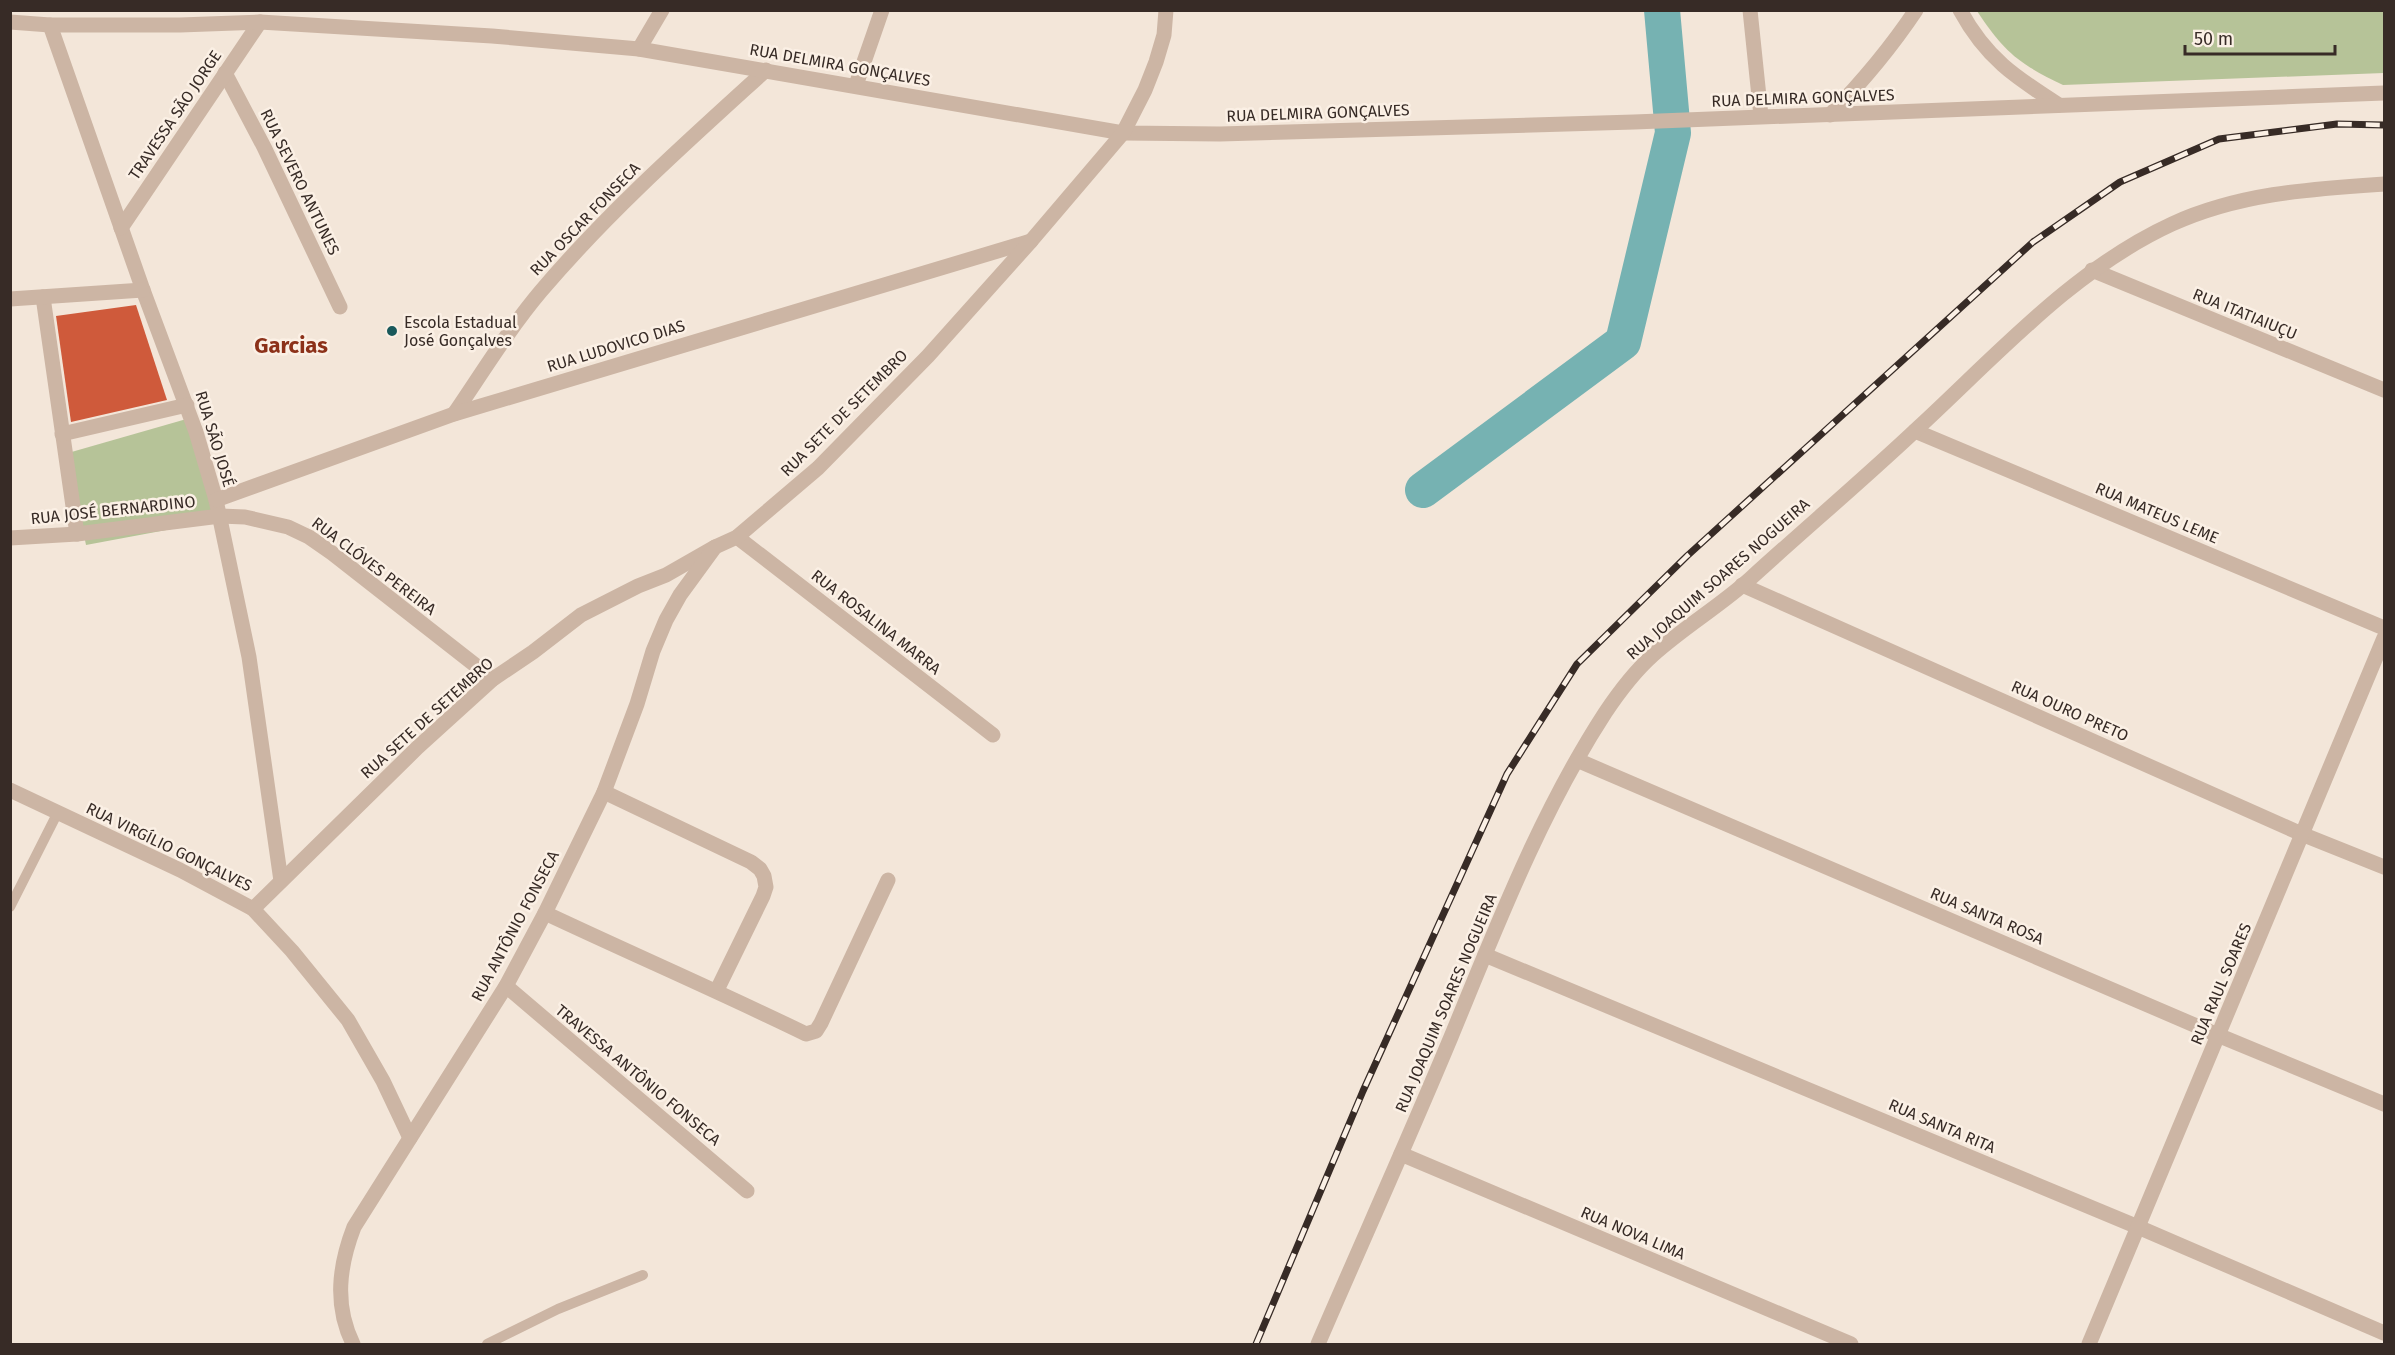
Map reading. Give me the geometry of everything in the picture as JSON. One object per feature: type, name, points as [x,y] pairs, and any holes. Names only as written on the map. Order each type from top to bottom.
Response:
[{"type":"street","name":"TRAVESSA SÃO JORGE","points":[[121,228],[270,10]]},
{"type":"street","points":[[639,49],[662,10]]},
{"type":"street","points":[[856,85],[882,10]]},
{"type":"street","name":"RUA SETE DE SETEMBRO","points":[[253,909],[418,747],[493,679],[581,615],[737,537],[818,468],[928,356],[1124,133],[1156,62],[1164,35],[1166,10]]},
{"type":"street","points":[[1750,10],[1761,116]]},
{"type":"street","points":[[1830,115],[1868,76],[1916,10]]},
{"type":"street","points":[[1960,10],[1983,48],[2004,67],[2060,105]]},
{"type":"street","name":"RUA DELMIRA GONÇALVES","points":[[10,22],[50,25],[180,25],[260,22],[492,36],[639,49],[1124,133],[1232,134],[1706,120],[1761,116],[2385,93]]},
{"type":"street","name":"RUA SÃO JOSÉ","points":[[50,25],[142,290],[187,405],[216,500],[249,657],[281,881]]},
{"type":"street","name":"RUA OSCAR FONSECA","points":[[453,414],[533,302],[575,253],[685,144],[766,70]]},
{"type":"street","name":"RUA SEVERO ANTUNES","points":[[225,73],[264,147],[340,307]]},
{"type":"street","name":"RUA JOAQUIM SOARES NOGUEIRA","points":[[1318,1344],[1542,828],[1577,760],[1603,717],[1632,676],[1651,656],[1742,585],[1915,431],[2007,344],[2092,270],[2132,244],[2174,223],[2250,197],[2300,190],[2385,184]]},
{"type":"street","name":"RUA LUDOVICO DIAS","points":[[216,500],[453,414],[1031,241]]},
{"type":"street","name":"RUA ITATIAIUÇU","points":[[2092,270],[2385,390]]},
{"type":"street","points":[[10,299],[142,290]]},
{"type":"street","points":[[43,297],[78,534]]},
{"type":"street","points":[[62,434],[187,405]]},
{"type":"street","name":"RUA MATEUS LEME","points":[[1915,431],[2385,628]]},
{"type":"street","name":"RUA JOSÉ BERNARDINO","points":[[10,538],[78,534],[220,516]]},
{"type":"street","name":"RUA CLÓVES PEREIRA","points":[[220,516],[270,522],[309,537],[493,679]]},
{"type":"street","name":"RUA ROSALINA MARRA","points":[[737,537],[993,735]]},
{"type":"street","name":"RUA ANTÔNIO FONSECA","points":[[353,1344],[342,1313],[340,1288],[341,1267],[346,1246],[364,1209],[506,987],[604,792],[666,620],[680,595],[715,547]]},
{"type":"street","name":"RUA OURO PRETO","points":[[1742,585],[2304,835],[2385,867]]},
{"type":"street","name":"RUA RAUL SOARES","points":[[2090,1344],[2385,638]]},
{"type":"street","name":"RUA SANTA ROSA","points":[[1577,760],[2220,1036],[2385,1104]]},
{"type":"street","name":"RUA VIRGÍLIO GONÇALVES","points":[[10,790],[180,870],[253,909],[292,951],[348,1020],[383,1081],[410,1138]]},
{"type":"street","points":[[604,792],[737,854],[763,872],[766,880],[763,896],[717,990]]},
{"type":"street","points":[[545,913],[637,957],[717,990],[806,1034],[816,1031],[888,880]]},
{"type":"street","name":"RUA SANTA RITA","points":[[1485,955],[2138,1227],[2385,1333]]},
{"type":"street","name":"TRAVESSA ANTÔNIO FONSECA","points":[[506,987],[747,1191]]},
{"type":"street","name":"RUA NOVA LIMA","points":[[1401,1154],[1851,1344]]},
{"type":"lane","points":[[10,907],[58,812]]},
{"type":"lane","points":[[487,1344],[558,1309],[643,1275]]},
{"type":"green space","points":[[1977,11],[2384,11],[2384,73],[2063,85],[2024,63],[2004,47]]},
{"type":"green space","points":[[190,418],[220,520],[86,545],[68,453]]},
{"type":"building","points":[[136,305],[167,400],[71,422],[56,316]]},
{"type":"waterway","points":[[1423,490],[1623,342],[1673,133],[1662,10]]},
{"type":"railway","points":[[1256,1344],[1363,1091],[1507,774],[1577,664],[1687,556],[2033,242],[2120,182],[2219,139],[2337,124],[2384,125]]},
{"type":"place","name":"Escola Estadual José Gonçalves","points":[[392,331]]},
{"type":"district","name":"Garcias","points":[[291,345]]}]
